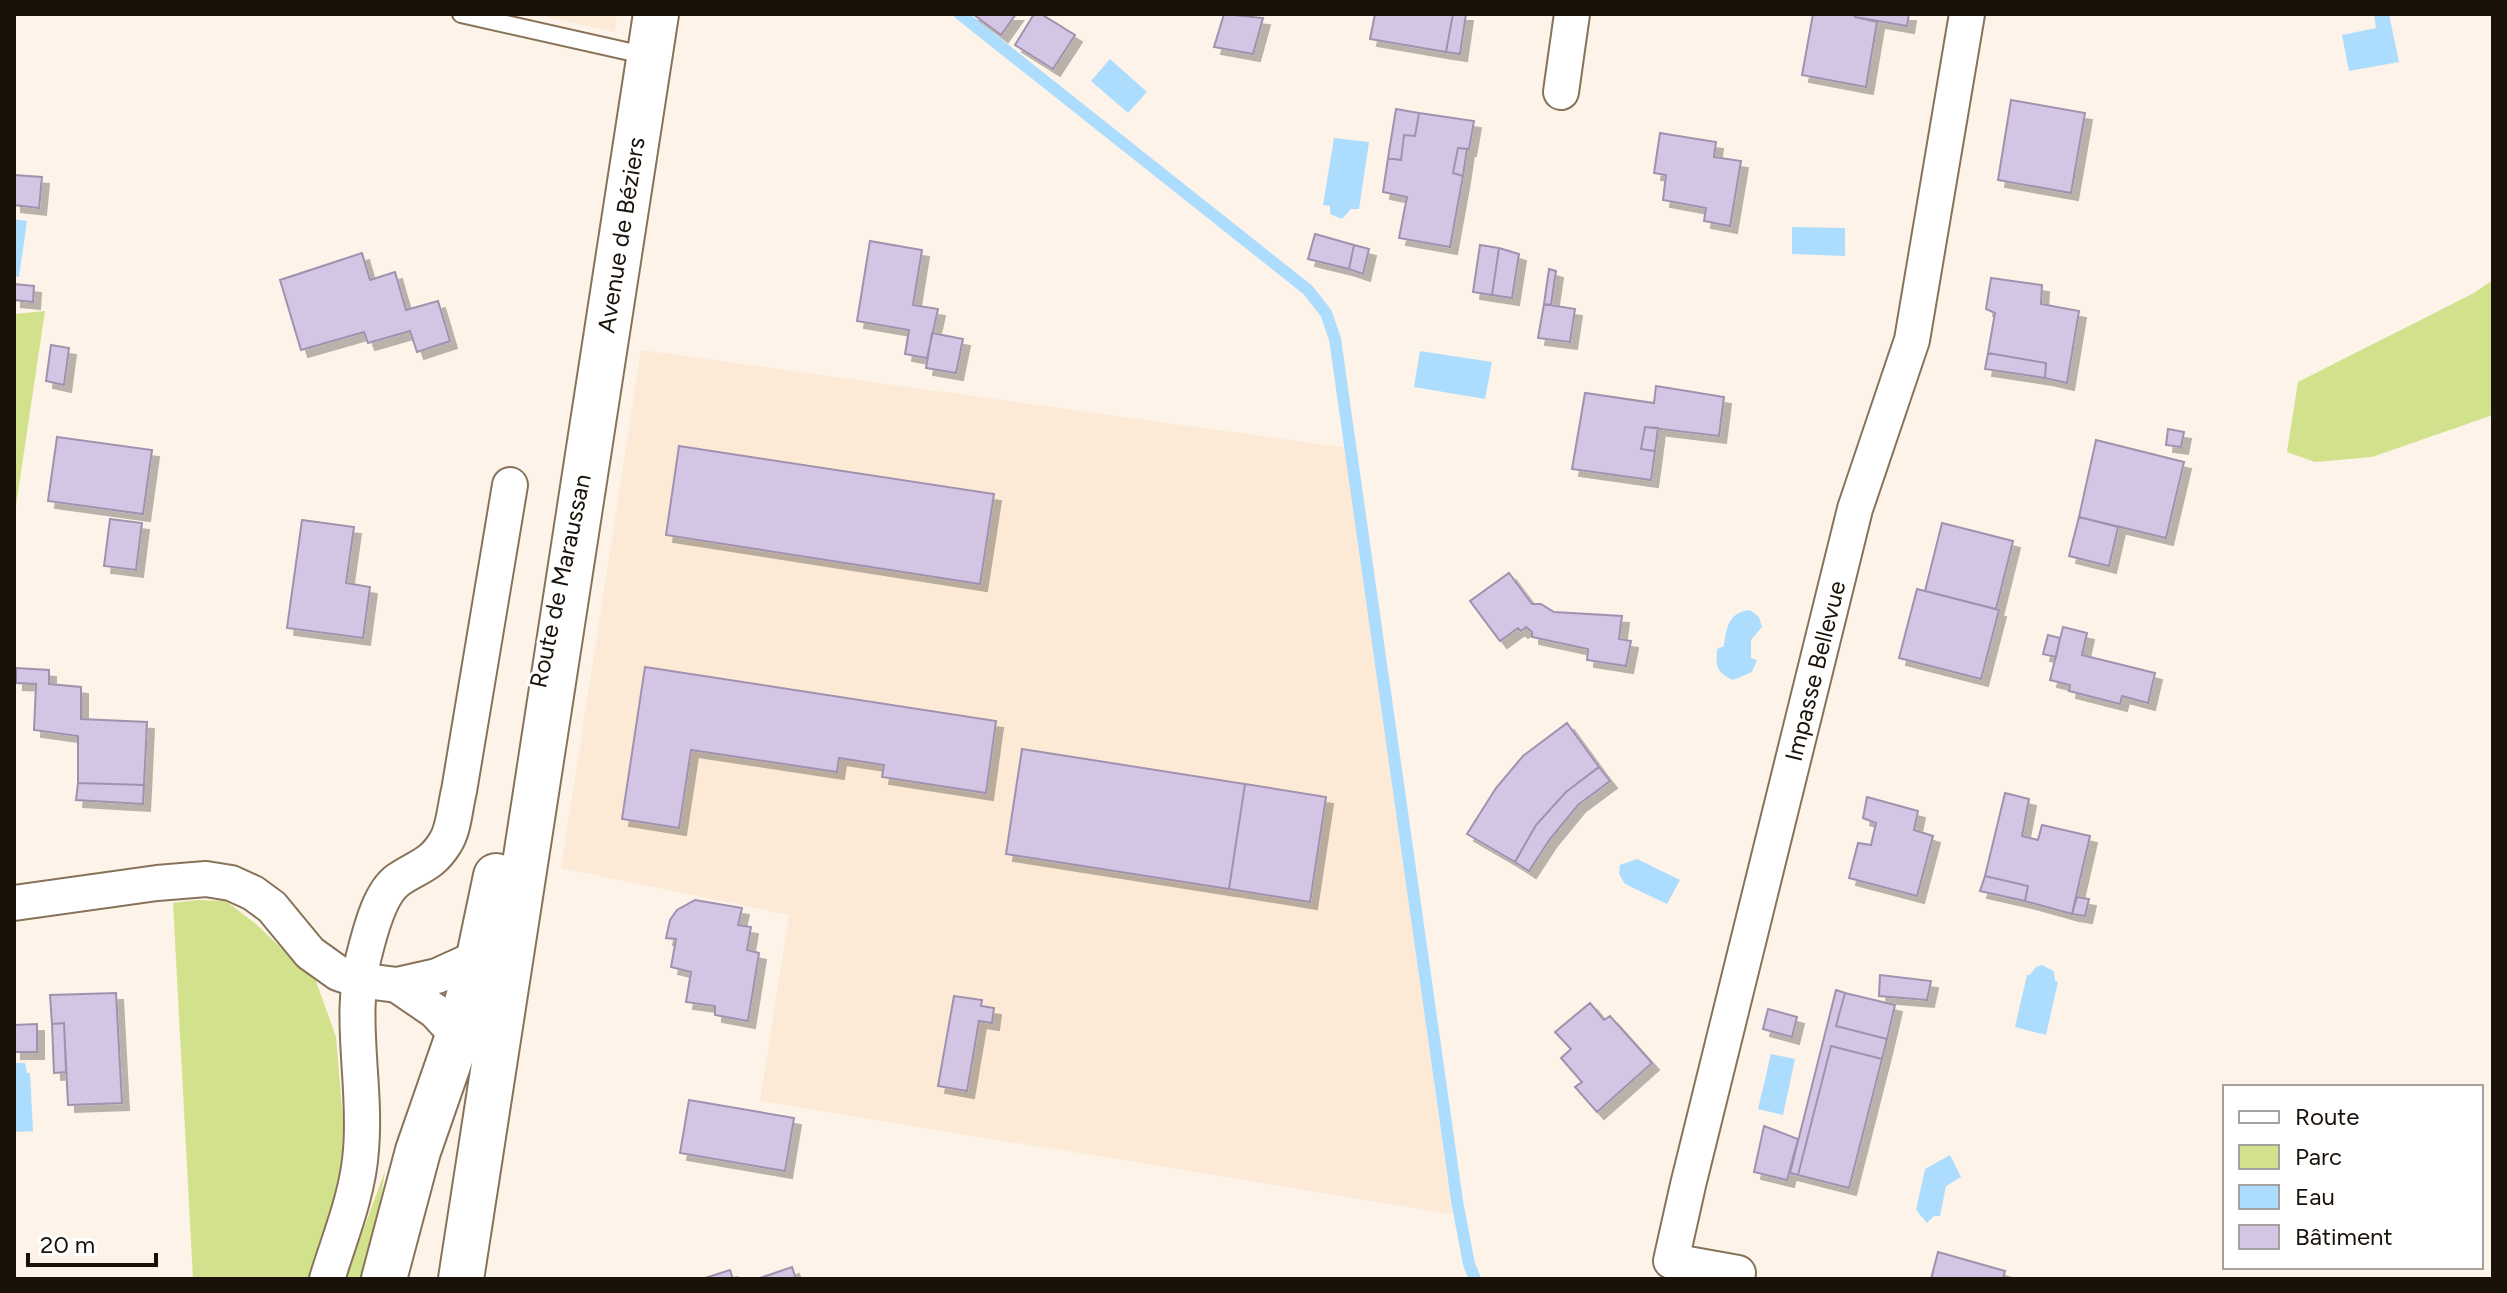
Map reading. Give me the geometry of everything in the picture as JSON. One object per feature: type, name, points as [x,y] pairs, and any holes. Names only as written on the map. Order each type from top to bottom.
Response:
[{"type":"main road","name":"Avenue de Béziers","points":[[587,455],[656,14]]},
{"type":"main road","name":"Route de Maraussan","points":[[384,1279],[418,1151],[458,1036],[479,957],[587,455]]},
{"type":"main road","name":"Route de Maraussan","points":[[461,1279],[587,455]]},
{"type":"street","points":[[1561,92],[1572,14]]},
{"type":"street","name":"Impasse Bellevue","points":[[1738,1273],[1671,1261],[1855,509],[1912,340],[1967,14]]},
{"type":"street","points":[[327,1279],[355,1190],[361,1151],[362,1117],[355,1009],[358,980],[384,896],[397,880],[416,872],[433,859],[448,840],[459,791],[510,485]]},
{"type":"street","points":[[14,903],[206,879],[231,883],[253,893],[272,907],[310,953],[338,973],[358,980],[397,985],[437,976],[479,957]]},
{"type":"street","points":[[397,985],[435,1011],[458,1036]]},
{"type":"lane","points":[[461,14],[650,56]]},
{"type":"shaded area","points":[[534,14],[617,14],[615,32]]},
{"type":"shaded area","points":[[641,350],[1347,448],[1452,1214],[760,1101],[789,915],[561,868]]},
{"type":"green space","points":[[2493,280],[2493,415],[2372,457],[2315,462],[2287,452],[2298,382],[2474,293]]},
{"type":"green space","points":[[45,311],[14,519],[14,314]]},
{"type":"green space","points":[[226,901],[256,924],[316,981],[336,1037],[343,1120],[342,1168],[313,1279],[193,1279],[173,903]]},
{"type":"green space","points":[[385,1171],[368,1279],[345,1279]]},
{"type":"water","points":[[2389,14],[2399,62],[2349,71],[2342,35],[2376,28],[2374,15]]},
{"type":"water","points":[[1110,59],[1147,92],[1128,113],[1091,81]]},
{"type":"water","points":[[1334,138],[1369,142],[1359,209],[1351,209],[1342,219],[1330,214],[1330,206],[1323,205]]},
{"type":"water","points":[[14,219],[27,221],[19,277],[14,276]]},
{"type":"water","points":[[1792,227],[1845,228],[1845,256],[1792,254]]},
{"type":"water","points":[[1420,351],[1492,362],[1485,399],[1414,387]]},
{"type":"water","points":[[1750,610],[1759,617],[1762,627],[1751,640],[1751,658],[1757,660],[1752,672],[1733,680],[1718,668],[1717,649],[1724,646],[1733,617]]},
{"type":"water","points":[[1637,859],[1680,880],[1667,904],[1625,884],[1619,874],[1620,865]]},
{"type":"water","points":[[2042,965],[2054,971],[2055,981],[2058,982],[2046,1035],[2015,1027],[2027,975]]},
{"type":"water","points":[[1771,1054],[1795,1059],[1783,1115],[1758,1109]]},
{"type":"water","points":[[14,1063],[25,1063],[27,1073],[30,1073],[33,1131],[14,1132]]},
{"type":"water","points":[[1950,1155],[1961,1177],[1946,1186],[1940,1216],[1934,1216],[1927,1223],[1916,1210],[1925,1169]]},
{"type":"building","points":[[973,14],[1016,14],[1001,35]]},
{"type":"building","points":[[1034,14],[1041,14],[1075,35],[1053,69],[1015,45]]},
{"type":"building","points":[[1224,14],[1263,18],[1253,54],[1214,47]]},
{"type":"building","points":[[1375,14],[1453,14],[1446,52],[1370,39]]},
{"type":"building","points":[[1453,14],[1466,14],[1460,54],[1446,52]]},
{"type":"building","points":[[1813,14],[1855,14],[1855,17],[1877,22],[1866,87],[1802,75]]},
{"type":"building","points":[[1855,14],[1909,14],[1907,26],[1855,17]]},
{"type":"building","points":[[2011,100],[2085,113],[2071,193],[1998,180]]},
{"type":"building","points":[[1396,109],[1419,113],[1415,136],[1404,135],[1401,160],[1388,158]]},
{"type":"building","points":[[1419,113],[1474,121],[1469,149],[1458,148],[1453,173],[1463,176],[1450,247],[1399,238],[1407,197],[1383,192],[1388,158],[1401,160],[1404,135],[1415,136]]},
{"type":"building","points":[[1660,133],[1716,142],[1714,157],[1741,161],[1730,226],[1704,221],[1706,208],[1663,200],[1666,175],[1654,173]]},
{"type":"building","points":[[1458,148],[1467,149],[1463,176],[1453,173]]},
{"type":"building","points":[[14,175],[42,177],[39,208],[14,205]]},
{"type":"building","points":[[1315,234],[1354,245],[1349,269],[1308,259]]},
{"type":"building","points":[[870,241],[922,250],[913,305],[938,309],[927,358],[905,354],[909,330],[857,321]]},
{"type":"building","points":[[1354,245],[1369,249],[1363,274],[1349,269]]},
{"type":"building","points":[[1480,245],[1499,248],[1492,295],[1473,292]]},
{"type":"building","points":[[1499,248],[1519,254],[1512,298],[1492,295]]},
{"type":"building","points":[[362,253],[370,280],[395,272],[406,310],[438,301],[450,341],[417,352],[410,331],[368,343],[364,332],[301,350],[280,280]]},
{"type":"building","points":[[1549,269],[1556,271],[1551,305],[1544,304]]},
{"type":"building","points":[[1991,278],[2042,285],[2041,304],[2079,311],[2067,383],[2045,378],[2046,363],[1988,353],[1995,313],[1986,309]]},
{"type":"building","points":[[14,284],[34,286],[33,302],[14,300]]},
{"type":"building","points":[[1544,304],[1575,309],[1570,342],[1538,338]]},
{"type":"building","points":[[932,333],[963,339],[956,373],[926,368]]},
{"type":"building","points":[[51,345],[69,348],[64,385],[46,381]]},
{"type":"building","points":[[1988,353],[2046,363],[2045,378],[1985,369]]},
{"type":"building","points":[[1656,386],[1724,397],[1719,436],[1645,427],[1641,449],[1655,451],[1651,480],[1572,469],[1585,393],[1654,403]]},
{"type":"building","points":[[1645,427],[1658,428],[1655,451],[1641,449]]},
{"type":"building","points":[[2168,429],[2184,432],[2181,447],[2166,445]]},
{"type":"building","points":[[57,437],[152,450],[143,514],[48,501]]},
{"type":"building","points":[[2096,440],[2184,462],[2166,538],[2079,517]]},
{"type":"building","points":[[679,446],[994,494],[980,584],[666,535]]},
{"type":"building","points":[[2079,517],[2118,527],[2109,566],[2069,556]]},
{"type":"building","points":[[110,519],[142,523],[136,570],[104,566]]},
{"type":"building","points":[[302,520],[354,527],[346,583],[370,587],[363,638],[287,628]]},
{"type":"building","points":[[1942,523],[2013,541],[1996,609],[1925,591]]},
{"type":"building","points":[[1509,573],[1532,604],[1541,604],[1554,612],[1622,616],[1619,639],[1631,641],[1626,666],[1587,660],[1588,649],[1532,637],[1532,632],[1526,627],[1521,631],[1518,628],[1500,641],[1470,601]]},
{"type":"building","points":[[1917,589],[1999,610],[1981,679],[1899,658]]},
{"type":"building","points":[[2063,627],[2087,633],[2082,655],[2155,673],[2148,703],[2122,696],[2120,704],[2069,691],[2070,685],[2050,680]]},
{"type":"building","points":[[2048,635],[2060,638],[2056,657],[2043,654]]},
{"type":"building","points":[[645,667],[996,721],[986,793],[882,777],[884,765],[839,758],[837,772],[691,750],[679,828],[622,819]]},
{"type":"building","points":[[16,668],[49,670],[49,684],[81,687],[81,719],[147,722],[144,785],[78,783],[78,736],[34,730],[36,684],[16,683]]},
{"type":"building","points":[[1567,723],[1599,767],[1566,792],[1536,825],[1515,862],[1467,834],[1496,788],[1523,756]]},
{"type":"building","points":[[1022,749],[1245,784],[1229,889],[1006,854]]},
{"type":"building","points":[[1599,767],[1610,781],[1578,805],[1529,871],[1515,862],[1536,825],[1566,792]]},
{"type":"building","points":[[78,783],[144,785],[143,804],[76,800]]},
{"type":"building","points":[[1245,784],[1326,797],[1310,902],[1229,889]]},
{"type":"building","points":[[2005,793],[2029,799],[2022,836],[2038,840],[2042,825],[2090,836],[2072,914],[2025,901],[2028,886],[1985,876]]},
{"type":"building","points":[[1867,797],[1918,811],[1914,830],[1933,836],[1917,896],[1849,878],[1858,843],[1871,845],[1876,823],[1863,818]]},
{"type":"building","points":[[1985,876],[2028,886],[2025,901],[1980,891]]},
{"type":"building","points":[[2077,897],[2089,899],[2085,916],[2072,914]]},
{"type":"building","points":[[695,900],[742,908],[738,925],[751,927],[747,950],[759,953],[748,1021],[715,1015],[715,1006],[686,1002],[691,972],[671,967],[676,939],[666,938],[670,920],[677,910]]},
{"type":"building","points":[[1880,975],[1931,981],[1927,1000],[1879,996]]},
{"type":"building","points":[[1836,990],[1845,993],[1836,1026],[1887,1039],[1882,1059],[1831,1046],[1798,1175],[1790,1173]]},
{"type":"building","points":[[116,993],[122,1103],[68,1105],[64,1023],[52,1024],[50,995]]},
{"type":"building","points":[[1845,993],[1895,1005],[1887,1039],[1836,1026]]},
{"type":"building","points":[[954,996],[982,1000],[981,1006],[994,1008],[992,1023],[979,1021],[967,1091],[938,1086]]},
{"type":"building","points":[[1590,1003],[1604,1020],[1610,1016],[1652,1063],[1597,1112],[1575,1087],[1582,1082],[1561,1058],[1571,1049],[1555,1032]]},
{"type":"building","points":[[1768,1009],[1797,1017],[1792,1037],[1763,1029]]},
{"type":"building","points":[[64,1023],[66,1072],[54,1073],[52,1024]]},
{"type":"building","points":[[37,1024],[37,1052],[14,1052],[14,1025]]},
{"type":"building","points":[[1831,1046],[1882,1059],[1849,1188],[1798,1175]]},
{"type":"building","points":[[689,1100],[794,1118],[785,1171],[680,1153]]},
{"type":"building","points":[[1764,1126],[1798,1139],[1787,1180],[1754,1172]]},
{"type":"building","points":[[1938,1252],[2005,1271],[2003,1279],[1931,1279]]},
{"type":"building","points":[[792,1267],[796,1279],[760,1278]]},
{"type":"building","points":[[730,1270],[733,1279],[702,1279]]},
{"type":"waterway","points":[[960,14],[1308,290],[1326,313],[1335,339],[1457,1201],[1469,1264],[1475,1279]]}]
